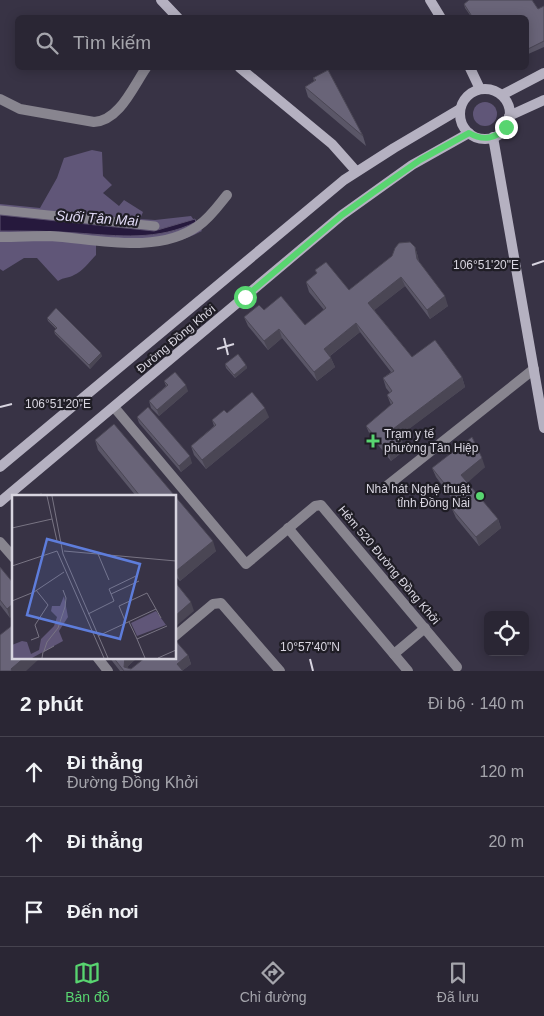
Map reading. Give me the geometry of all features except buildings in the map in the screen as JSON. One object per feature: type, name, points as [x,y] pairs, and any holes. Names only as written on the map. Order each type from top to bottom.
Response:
[{"type":"main road","points":[[161,0],[175,15]]},
{"type":"main road","points":[[430,0],[439,15]]},
{"type":"main road","points":[[242,70],[332,144],[356,172]]},
{"type":"main road","points":[[471,70],[480,89]]},
{"type":"main road","points":[[502,95],[544,73]]},
{"type":"main road","points":[[480,89],[491,90],[502,95],[508,105],[509,116],[502,131],[493,137],[481,138],[469,133],[462,122],[460,109],[467,96],[480,89]]},
{"type":"main road","points":[[509,116],[544,100]]},
{"type":"main road","name":"Đường Đồng Khởi","points":[[0,467],[356,172],[460,109]]},
{"type":"main road","name":"Đường Đồng Khởi","points":[[0,502],[342,215],[412,165],[469,133]]},
{"type":"main road","points":[[493,137],[534,369],[541,392],[544,428]]},
{"type":"street","points":[[0,99],[20,108],[94,122],[104,121],[112,116],[145,70]]},
{"type":"street","points":[[0,236],[49,236],[116,242],[167,239],[198,226],[213,213],[227,195]]},
{"type":"street","points":[[383,489],[534,369]]},
{"type":"street","name":"Hẻm 520 Đường Đồng Khởi","points":[[114,407],[246,564],[315,506],[321,505],[457,667]]},
{"type":"street","points":[[288,528],[408,671]]},
{"type":"street","points":[[0,542],[12,556]]},
{"type":"street","points":[[176,635],[213,604],[221,603],[280,671]]},
{"type":"street","points":[[394,654],[425,628]]},
{"type":"street","points":[[98,658],[108,671]]},
{"type":"lane","points":[[0,210],[155,226]]},
{"type":"shaded area","points":[[485,102],[493,106],[497,114],[493,122],[485,126],[477,122],[473,114],[477,106]]},
{"type":"shaded area","points":[[92,150],[102,152],[103,176],[112,185],[103,193],[119,206],[124,200],[143,212],[140,219],[155,220],[191,216],[202,231],[176,241],[150,246],[96,245],[96,255],[83,269],[77,274],[58,281],[37,258],[24,258],[3,271],[0,269],[0,204],[40,208],[57,178],[64,158]]},
{"type":"shaded area","name":"Suối Tân Mai","points":[[0,215],[154,231],[195,219],[196,222],[182,228],[153,235],[123,236],[0,231]]},
{"type":"place","name":"Trạm y tế phường Tân Hiệp","points":[[373,441]]},
{"type":"place","name":"Nhà hát Nghệ thuật tỉnh Đồng Nai","points":[[480,496]]},
{"type":"route","points":[[245,297],[342,215],[412,165],[469,133],[487,139],[498,135],[506,127]]}]
